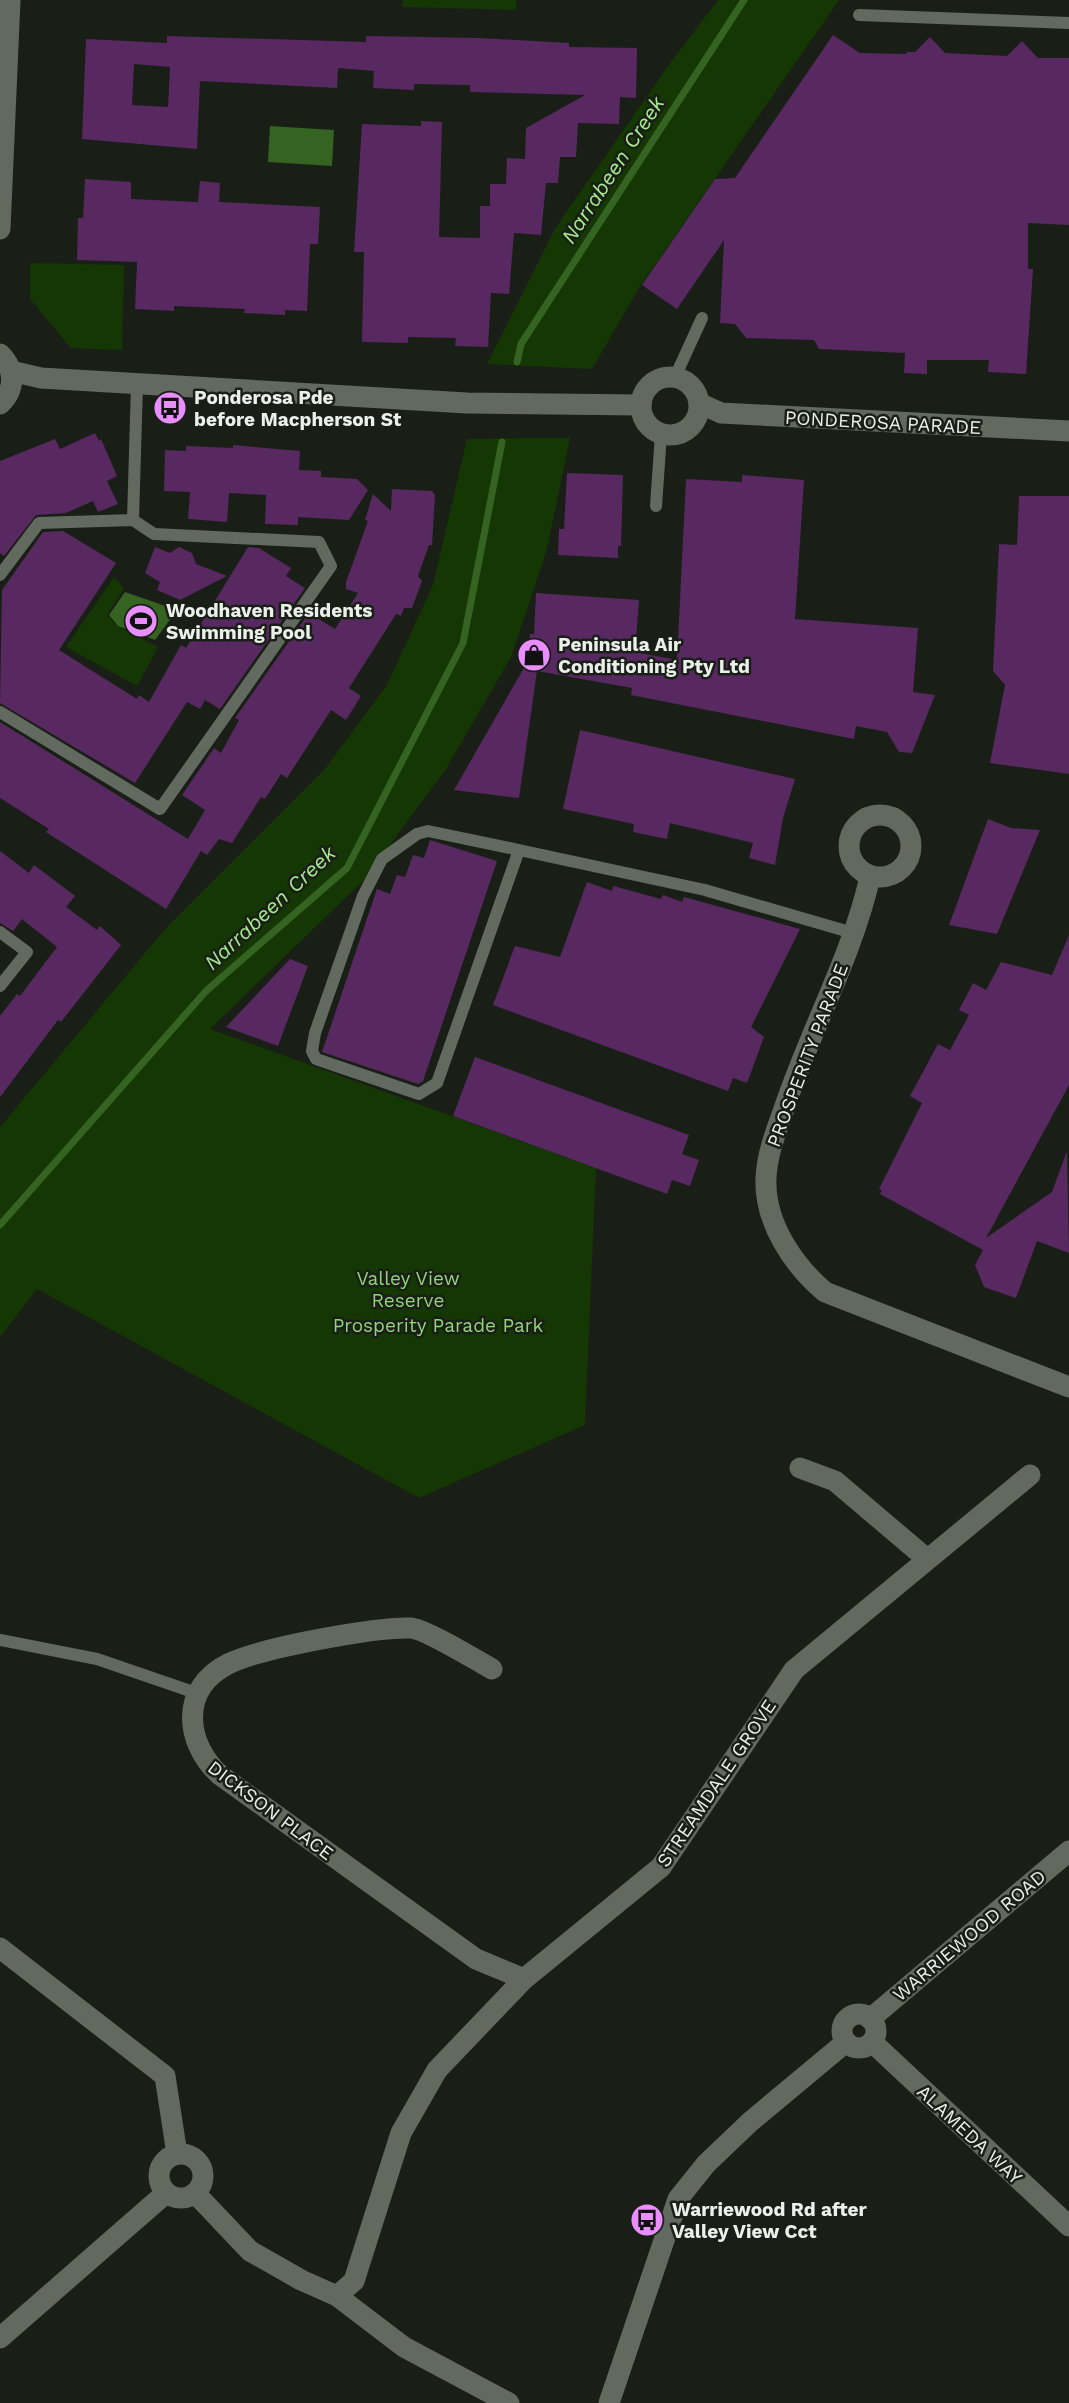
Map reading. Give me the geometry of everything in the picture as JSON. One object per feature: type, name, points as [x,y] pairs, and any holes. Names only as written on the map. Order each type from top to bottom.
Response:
[{"type":"street","points":[[0,229],[10,0]]},
{"type":"street","points":[[6,363],[41,378],[467,403],[641,405]]},
{"type":"street","points":[[0,404],[10,391],[6,363]]},
{"type":"street","points":[[664,377],[675,377],[691,386],[699,403],[695,421],[688,429],[671,435],[662,434],[646,423],[641,405],[648,387],[664,377]]},
{"type":"street","name":"PONDEROSA PARADE","points":[[699,403],[721,413],[1069,431]]},
{"type":"street","name":"PROSPERITY PARADE","points":[[870,877],[853,933],[790,1090],[770,1150],[766,1179],[769,1207],[789,1255],[803,1273],[825,1292],[1069,1387]]},
{"type":"street","points":[[800,1468],[835,1481],[927,1559]]},
{"type":"street","name":"STREAMDALE GROVE","points":[[337,2296],[354,2281],[401,2133],[437,2070],[524,1979],[660,1867],[794,1670],[1030,1475]]},
{"type":"street","points":[[199,1694],[217,1672],[243,1659],[317,1640],[414,1628],[492,1668]]},
{"type":"street","name":"DICKSON PLACE","points":[[199,1694],[194,1707],[194,1737],[206,1762],[220,1776],[476,1959],[524,1979]]},
{"type":"street","name":"WARRIEWOOD ROAD","points":[[870,2019],[1069,1851]]},
{"type":"street","points":[[0,1948],[165,2076],[177,2154]]},
{"type":"street","points":[[860,2014],[870,2019],[876,2033],[872,2042],[856,2048],[846,2042],[842,2026],[849,2017],[860,2014]]},
{"type":"street","points":[[609,2403],[678,2199],[706,2164],[750,2122],[846,2042]]},
{"type":"street","name":"ALAMEDA WAY","points":[[872,2042],[1069,2226]]},
{"type":"street","points":[[177,2154],[188,2155],[200,2165],[203,2177],[195,2193],[185,2198],[166,2193],[160,2182],[160,2169],[167,2159],[177,2154]]},
{"type":"street","points":[[0,2338],[166,2193]]},
{"type":"street","points":[[195,2193],[250,2251],[301,2280],[337,2296],[404,2347],[509,2403]]},
{"type":"lane","points":[[859,15],[1069,23]]},
{"type":"lane","points":[[675,377],[702,318]]},
{"type":"lane","points":[[133,520],[137,384]]},
{"type":"lane","points":[[656,506],[662,434]]},
{"type":"lane","points":[[0,575],[39,523],[133,520],[155,534],[319,542],[331,566],[160,808],[0,712]]},
{"type":"lane","points":[[519,850],[437,1083],[419,1094],[316,1059],[312,1051],[316,1033],[363,896],[382,859],[417,834],[428,831],[519,850],[705,890],[853,933]]},
{"type":"lane","points":[[0,932],[27,952],[0,986]]},
{"type":"lane","points":[[0,1640],[97,1659],[199,1694]]},
{"type":"green space","points":[[403,0],[516,0],[516,10],[403,7]]},
{"type":"green space","points":[[718,0],[839,0],[639,288],[592,369],[487,364],[556,227],[668,66]]},
{"type":"green space","points":[[30,263],[124,265],[122,350],[71,348],[30,299]]},
{"type":"green space","name":"Valley View Reserve","points":[[570,438],[547,549],[511,657],[446,769],[365,879],[210,1029],[596,1168],[585,1425],[419,1498],[37,1289],[0,1337],[0,1127],[165,929],[325,769],[387,685],[433,585],[467,439]]},
{"type":"green space","points":[[114,577],[124,588],[107,615],[118,626],[158,647],[137,686],[66,647]]},
{"type":"shaded area","points":[[270,126],[334,130],[332,166],[268,162]]},
{"type":"shaded area","name":"Woodhaven Residents Swimming Pool","points":[[125,592],[177,610],[155,640],[118,626],[109,615]]},
{"type":"building","points":[[833,35],[860,53],[907,54],[915,52],[930,37],[945,53],[1007,56],[1022,41],[1038,58],[1069,58],[1069,225],[1028,223],[1028,269],[1033,269],[1026,374],[988,372],[989,360],[927,360],[927,374],[904,373],[905,353],[819,349],[814,340],[746,338],[735,324],[720,323],[724,240],[677,309],[642,285],[715,179],[735,178]]},
{"type":"building","points":[[167,36],[366,42],[366,36],[480,38],[569,43],[569,47],[637,48],[636,98],[620,97],[619,124],[578,123],[576,157],[560,157],[558,183],[546,183],[541,235],[514,233],[509,294],[491,293],[488,347],[455,346],[456,338],[408,337],[408,343],[362,342],[364,252],[354,252],[362,124],[421,126],[421,121],[442,122],[439,237],[480,238],[480,206],[490,206],[490,184],[506,184],[507,158],[525,159],[526,128],[585,95],[470,92],[470,85],[414,84],[414,90],[373,88],[374,71],[338,68],[337,88],[200,81],[197,149],[82,139],[86,39],[167,43]],"holes":[[[134,64],[170,67],[168,107],[132,105]]]},
{"type":"building","points":[[85,179],[131,182],[131,199],[198,202],[200,181],[220,183],[219,202],[320,207],[318,244],[310,244],[307,311],[285,310],[285,315],[244,313],[245,309],[174,306],[174,311],[135,309],[137,262],[77,260],[78,218],[83,218]]},
{"type":"building","points":[[95,433],[99,441],[101,439],[117,476],[107,481],[118,504],[98,512],[93,501],[66,513],[36,515],[4,556],[0,553],[0,461],[55,439],[60,449]]},
{"type":"building","points":[[233,445],[300,451],[299,470],[321,471],[321,477],[357,479],[368,490],[349,520],[298,517],[298,525],[265,524],[266,495],[229,493],[227,522],[188,519],[190,492],[164,491],[165,450],[186,451],[186,446],[233,448]]},
{"type":"building","points":[[567,473],[623,475],[621,546],[618,546],[618,558],[558,555],[559,529],[564,529]]},
{"type":"building","points":[[742,475],[804,480],[795,619],[918,628],[913,692],[935,695],[912,753],[899,752],[887,732],[856,726],[854,739],[631,695],[632,688],[537,671],[519,798],[454,790],[525,666],[530,634],[534,634],[536,593],[639,600],[635,652],[677,660],[686,479],[742,482]]},
{"type":"building","points":[[392,489],[432,491],[435,495],[432,545],[429,545],[418,576],[422,581],[412,608],[404,608],[401,616],[396,614],[349,688],[361,696],[346,720],[331,710],[287,778],[281,774],[265,799],[261,797],[232,843],[219,839],[207,855],[201,851],[166,909],[46,832],[49,829],[0,798],[0,722],[188,839],[205,810],[182,795],[214,748],[221,753],[239,720],[235,718],[309,613],[335,629],[358,593],[346,589],[346,582],[368,521],[365,520],[373,494],[391,511]]},
{"type":"building","points":[[1019,496],[1069,496],[1069,774],[990,763],[1005,685],[993,671],[999,544],[1017,545]]},
{"type":"building","points":[[63,531],[116,563],[59,650],[137,699],[139,695],[149,702],[181,645],[186,648],[248,547],[259,548],[291,568],[286,576],[305,588],[220,709],[205,700],[200,709],[187,702],[135,783],[0,703],[2,590],[43,532]]},
{"type":"building","points":[[155,547],[170,553],[179,547],[192,553],[196,564],[227,576],[180,600],[157,590],[160,582],[145,573]]},
{"type":"building","points":[[580,730],[795,779],[783,818],[775,865],[749,858],[753,843],[670,823],[667,839],[633,832],[634,824],[563,809]]},
{"type":"building","points":[[988,819],[1011,828],[1040,830],[997,934],[949,925]]},
{"type":"building","points":[[430,840],[497,861],[423,1081],[418,1084],[322,1052],[377,889],[390,894],[397,875],[405,877],[413,855],[424,858]]},
{"type":"building","points":[[0,851],[29,873],[34,865],[75,896],[66,907],[97,930],[100,926],[121,945],[61,1022],[58,1020],[0,1097],[0,1016],[17,994],[20,996],[57,947],[22,919],[13,931],[0,923]]},
{"type":"building","points":[[587,882],[612,891],[613,886],[661,899],[663,895],[682,902],[684,897],[800,929],[751,1027],[764,1037],[747,1083],[733,1078],[728,1091],[493,1005],[515,946],[560,957]]},
{"type":"building","points":[[1069,935],[1069,1085],[986,1238],[1052,1192],[1067,1151],[1069,1253],[1037,1241],[1016,1298],[984,1287],[975,1265],[983,1250],[880,1194],[882,1190],[879,1189],[922,1103],[910,1096],[938,1044],[950,1050],[969,1015],[959,1010],[973,983],[986,990],[1001,962],[1052,975]]},
{"type":"building","points":[[290,959],[308,966],[278,1046],[226,1027]]},
{"type":"building","points":[[475,1057],[689,1135],[682,1154],[699,1160],[690,1186],[672,1180],[667,1194],[453,1116]]},
{"type":"waterway","name":"Narrabeen Creek","points":[[517,362],[521,344],[744,0]]},
{"type":"waterway","name":"Narrabeen Creek","points":[[0,1225],[206,991],[347,868],[463,643],[502,442]]},
{"type":"place","name":"Ponderosa Pde before Macpherson St","points":[[170,408]]},
{"type":"place","name":"Woodhaven Residents Swimming Pool","points":[[141,621]]},
{"type":"place","name":"Peninsula Air Conditioning Pty Ltd","points":[[534,655]]},
{"type":"place","name":"Warriewood Rd after Valley View Cct","points":[[647,2220]]},
{"type":"park label","name":"Prosperity Parade Park","points":[[438,1325]]}]
